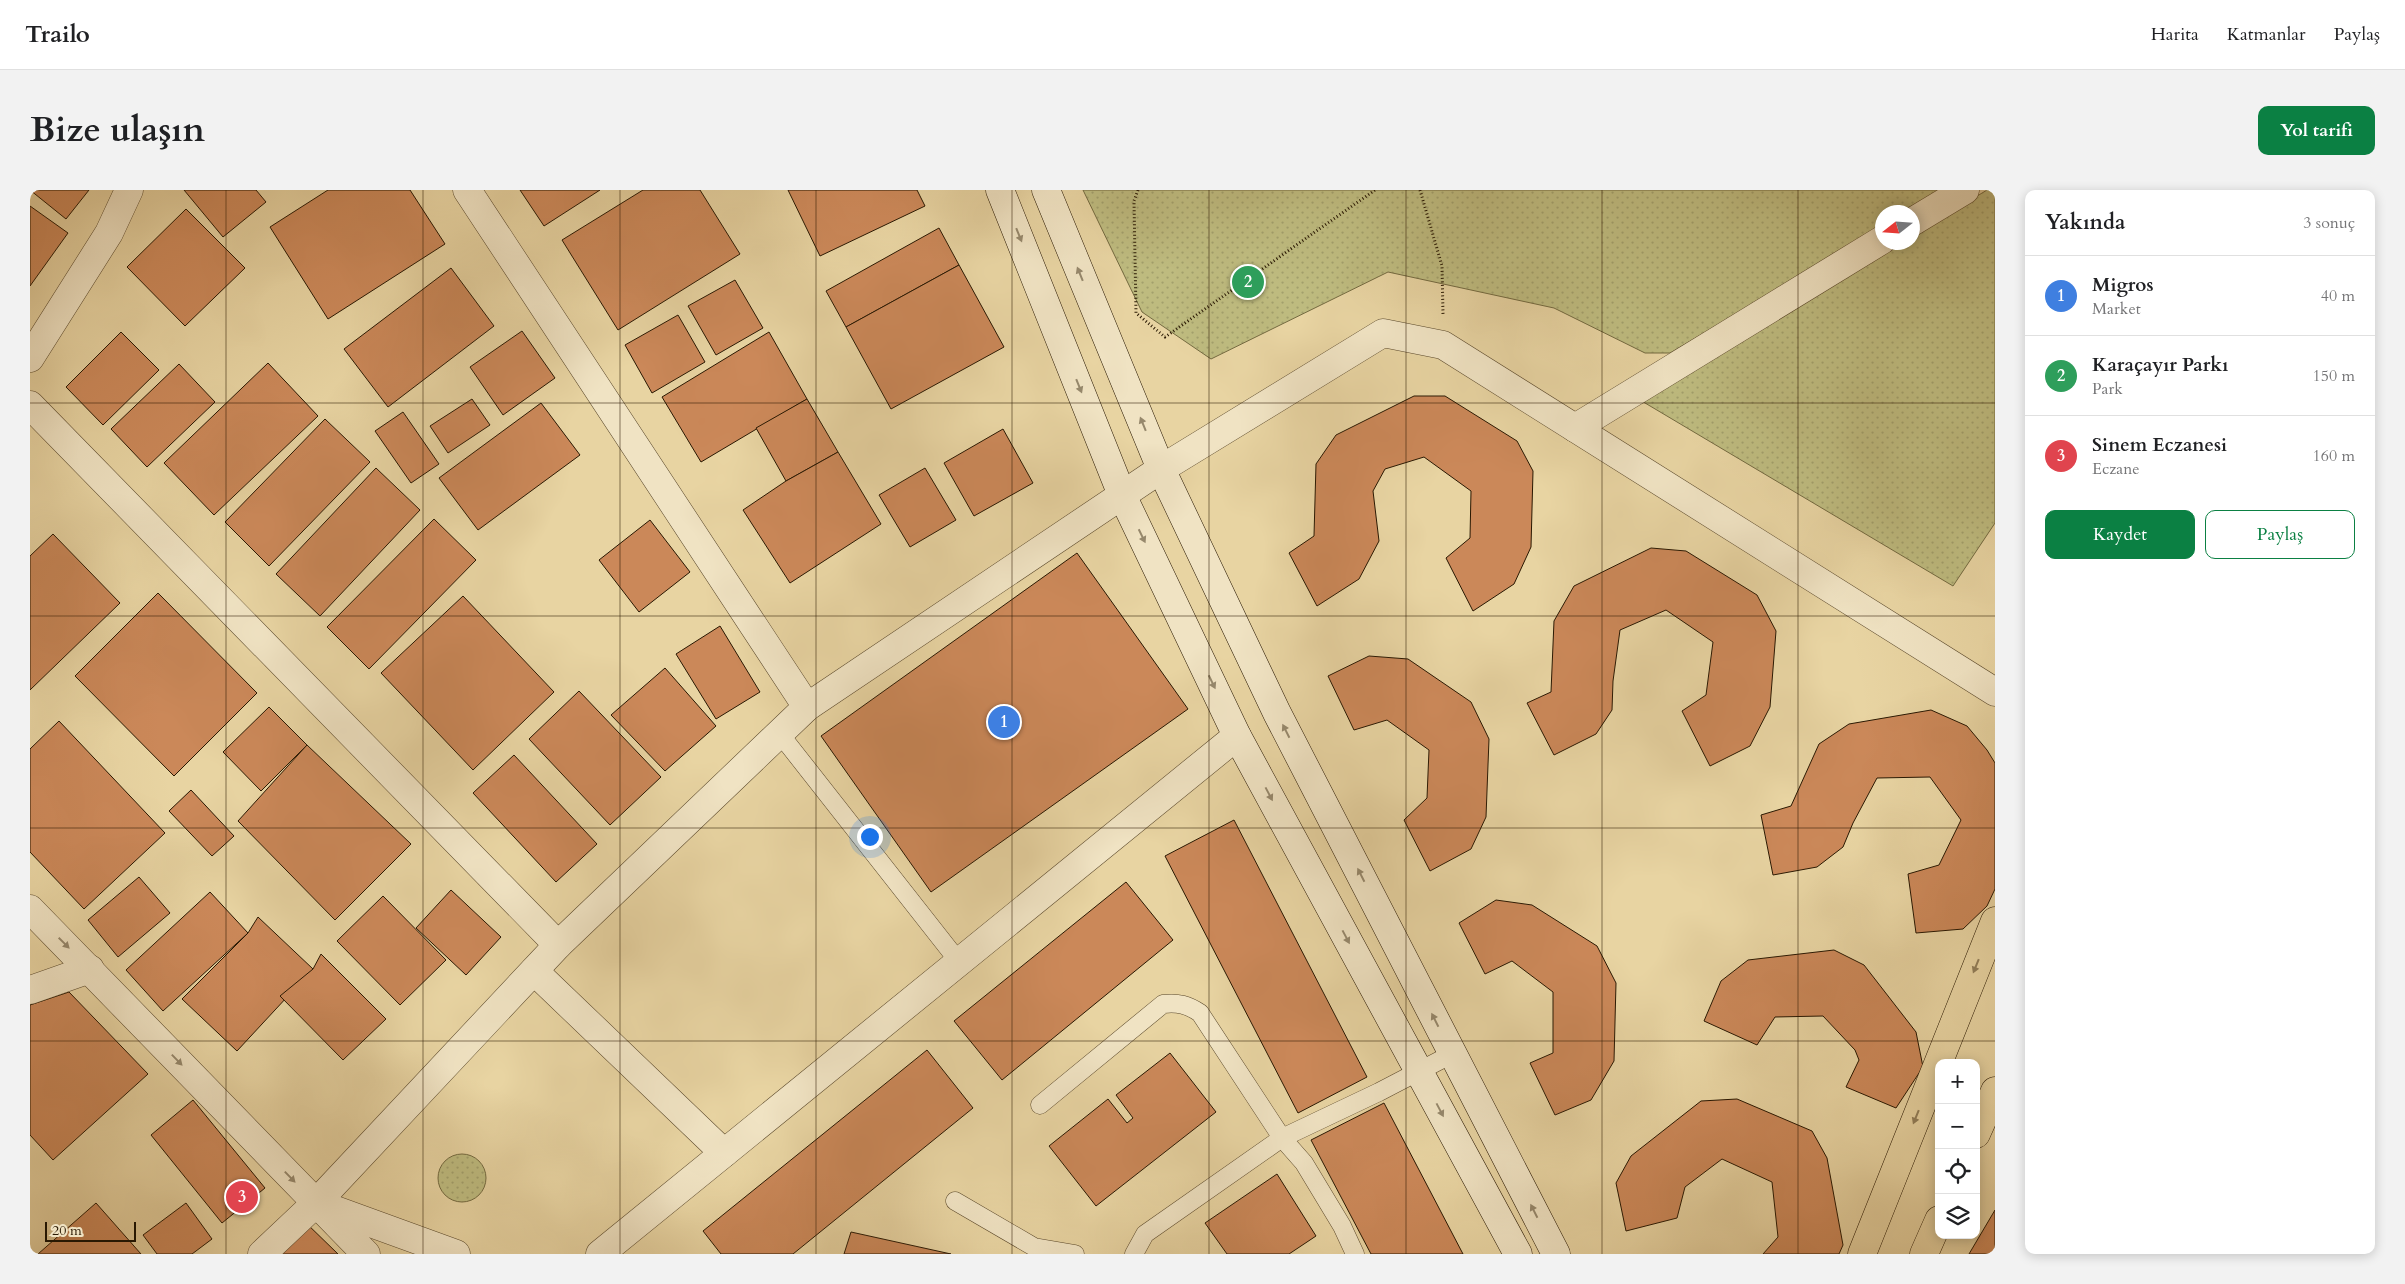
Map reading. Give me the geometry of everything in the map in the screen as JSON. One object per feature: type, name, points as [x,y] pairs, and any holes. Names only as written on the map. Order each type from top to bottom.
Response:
[{"type":"main road","points":[[1862,1254],[1995,921]]},
{"type":"main road","points":[[1980,1125],[1995,1091]]},
{"type":"main road","points":[[1924,1254],[1935,1229]]},
{"type":"street","points":[[30,358],[109,233],[129,190]]},
{"type":"street","points":[[467,190],[807,708]]},
{"type":"street","points":[[1000,190],[1122,495],[1237,736],[1518,1254]]},
{"type":"street","points":[[1046,190],[1161,469],[1277,713],[1556,1254]]},
{"type":"street","points":[[1920,217],[1965,190]]},
{"type":"street","points":[[1575,428],[1875,244]]},
{"type":"street","points":[[262,1254],[316,1204],[558,945],[807,708],[1161,469],[1383,333],[1443,345],[1995,692]]},
{"type":"street","points":[[30,405],[558,945]]},
{"type":"street","points":[[600,1254],[1237,736]]},
{"type":"street","points":[[30,908],[366,1254]]},
{"type":"street","points":[[30,990],[90,969]]},
{"type":"street","points":[[534,971],[724,1153]]},
{"type":"street","points":[[316,1204],[456,1254]]},
{"type":"lane","points":[[780,734],[959,962]]},
{"type":"lane","points":[[1040,1105],[1163,1004],[1181,1004],[1200,1013],[1282,1138],[1304,1163],[1342,1226],[1355,1254]]},
{"type":"lane","points":[[1134,1254],[1144,1234],[1282,1138],[1420,1072],[1452,1054]]},
{"type":"lane","points":[[955,1201],[1034,1247],[1075,1254]]},
{"type":"path","points":[[1138,190],[1134,201],[1136,313],[1165,337],[1375,190]]},
{"type":"path","points":[[1420,190],[1442,266],[1443,345]]},
{"type":"shaded area","points":[[1083,190],[1948,190],[1920,206],[1875,205],[1875,232],[1670,353],[1645,353],[1554,308],[1388,272],[1211,359],[1142,312]]},
{"type":"shaded area","points":[[1987,190],[1995,190],[1995,523],[1953,586],[1640,400],[1888,250],[1920,250],[1920,231]]},
{"type":"shaded area","points":[[457,1154],[467,1154],[479,1161],[486,1173],[486,1183],[479,1195],[467,1202],[457,1202],[449,1198],[442,1191],[438,1183],[438,1173],[442,1165],[449,1158]]},
{"type":"building","points":[[30,190],[89,190],[66,219]]},
{"type":"building","points":[[184,190],[256,190],[266,202],[223,237]]},
{"type":"building","points":[[328,190],[410,190],[445,244],[328,319],[270,227]]},
{"type":"building","points":[[520,190],[600,190],[544,226]]},
{"type":"building","points":[[643,190],[700,190],[740,254],[618,330],[562,240]]},
{"type":"building","points":[[788,190],[917,190],[925,206],[820,256]]},
{"type":"building","points":[[30,206],[68,233],[30,286]]},
{"type":"building","points":[[186,209],[245,268],[185,326],[127,267]]},
{"type":"building","points":[[939,228],[959,265],[846,327],[826,291]]},
{"type":"building","points":[[959,265],[1004,347],[891,409],[846,327]]},
{"type":"building","points":[[451,268],[494,326],[388,407],[344,349]]},
{"type":"building","points":[[735,280],[763,328],[716,355],[688,306]]},
{"type":"building","points":[[678,315],[705,362],[652,393],[625,345]]},
{"type":"building","points":[[522,331],[555,378],[503,415],[470,367]]},
{"type":"building","points":[[121,332],[159,370],[103,425],[66,387]]},
{"type":"building","points":[[769,332],[807,399],[701,462],[662,397]]},
{"type":"building","points":[[268,363],[318,416],[214,515],[164,463]]},
{"type":"building","points":[[179,364],[215,402],[147,467],[111,429]]},
{"type":"building","points":[[1414,396],[1445,396],[1517,441],[1533,471],[1531,547],[1514,584],[1473,611],[1446,558],[1470,538],[1471,491],[1424,457],[1385,469],[1373,491],[1379,541],[1359,579],[1317,606],[1289,553],[1314,536],[1316,464],[1336,435]]},
{"type":"building","points":[[472,399],[490,425],[448,453],[430,426]]},
{"type":"building","points":[[807,399],[838,452],[786,481],[756,428]]},
{"type":"building","points":[[541,403],[580,455],[478,530],[439,478]]},
{"type":"building","points":[[403,412],[439,464],[411,483],[375,431]]},
{"type":"building","points":[[325,419],[370,462],[269,566],[225,522]]},
{"type":"building","points":[[1003,429],[1033,483],[974,516],[944,463]]},
{"type":"building","points":[[838,452],[881,524],[790,583],[743,510],[786,481]]},
{"type":"building","points":[[376,468],[420,510],[320,616],[276,574]]},
{"type":"building","points":[[925,468],[956,520],[910,547],[879,495]]},
{"type":"building","points":[[434,519],[476,560],[369,669],[327,627]]},
{"type":"building","points":[[650,520],[690,572],[639,612],[599,560]]},
{"type":"building","points":[[53,534],[120,603],[30,690],[30,556]]},
{"type":"building","points":[[1651,548],[1686,551],[1757,595],[1776,631],[1770,707],[1750,746],[1710,766],[1682,711],[1706,695],[1713,642],[1666,610],[1620,630],[1613,681],[1612,710],[1596,734],[1554,755],[1527,703],[1551,692],[1554,621],[1574,586]]},
{"type":"building","points":[[1077,553],[1188,709],[931,892],[821,736]]},
{"type":"building","points":[[158,593],[257,693],[174,776],[75,676]]},
{"type":"building","points":[[463,596],[554,692],[473,770],[381,673]]},
{"type":"building","points":[[720,626],[760,692],[716,719],[676,654]]},
{"type":"building","points":[[1369,656],[1408,659],[1471,702],[1489,739],[1486,817],[1471,849],[1430,871],[1404,820],[1427,798],[1429,750],[1387,720],[1354,730],[1328,676]]},
{"type":"building","points":[[665,668],[716,726],[665,771],[611,715]]},
{"type":"building","points":[[579,691],[661,777],[610,825],[529,739]]},
{"type":"building","points":[[269,707],[307,745],[261,791],[223,752]]},
{"type":"building","points":[[1931,710],[1967,726],[1995,763],[1995,889],[1987,906],[1963,929],[1916,933],[1908,874],[1939,865],[1961,820],[1930,777],[1877,778],[1853,823],[1843,847],[1817,867],[1773,875],[1761,815],[1791,806],[1819,744],[1849,724]]},
{"type":"building","points":[[59,721],[165,833],[84,909],[30,852],[30,749]]},
{"type":"building","points":[[307,745],[411,844],[335,920],[238,821]]},
{"type":"building","points":[[514,755],[597,844],[556,882],[473,793]]},
{"type":"building","points":[[191,790],[234,836],[212,856],[169,811]]},
{"type":"building","points":[[1234,820],[1367,1077],[1298,1113],[1165,856]]},
{"type":"building","points":[[139,877],[170,913],[118,957],[88,920]]},
{"type":"building","points":[[1126,882],[1173,940],[1002,1080],[954,1021]]},
{"type":"building","points":[[451,890],[501,937],[466,975],[416,928]]},
{"type":"building","points":[[210,892],[248,933],[163,1011],[126,970]]},
{"type":"building","points":[[383,896],[446,960],[400,1005],[337,941]]},
{"type":"building","points":[[1496,900],[1532,905],[1597,946],[1616,983],[1614,1061],[1591,1100],[1555,1115],[1530,1063],[1553,1053],[1553,992],[1512,961],[1485,974],[1459,923]]},
{"type":"building","points":[[258,917],[313,969],[237,1051],[182,999],[248,933]]},
{"type":"building","points":[[1834,950],[1864,965],[1916,1032],[1923,1067],[1896,1108],[1846,1087],[1859,1060],[1855,1050],[1823,1016],[1775,1017],[1757,1045],[1704,1021],[1721,981],[1748,960]]},
{"type":"building","points":[[321,954],[386,1019],[343,1060],[280,996],[313,969]]},
{"type":"building","points":[[69,992],[148,1074],[53,1160],[30,1135],[30,1005]]},
{"type":"building","points":[[927,1050],[973,1108],[793,1254],[721,1254],[703,1231]]},
{"type":"building","points":[[1170,1053],[1216,1112],[1096,1206],[1049,1146],[1108,1099],[1127,1123],[1133,1118],[1116,1095]]},
{"type":"building","points":[[1737,1099],[1812,1131],[1827,1158],[1843,1245],[1839,1254],[1763,1254],[1778,1237],[1772,1182],[1722,1159],[1685,1187],[1677,1218],[1626,1231],[1616,1183],[1631,1156],[1701,1101]]},
{"type":"building","points":[[193,1100],[265,1188],[222,1223],[151,1135]]},
{"type":"building","points":[[1384,1103],[1463,1254],[1371,1254],[1311,1140]]},
{"type":"building","points":[[1277,1174],[1316,1236],[1289,1254],[1227,1254],[1205,1223]]},
{"type":"building","points":[[96,1203],[141,1254],[38,1254]]},
{"type":"building","points":[[186,1203],[212,1239],[192,1254],[157,1254],[143,1235]]},
{"type":"building","points":[[1995,1210],[1995,1254],[1969,1254],[1978,1239],[1980,1239],[1980,1235]]},
{"type":"building","points":[[303,1220],[338,1254],[270,1254]]},
{"type":"building","points":[[851,1232],[951,1254],[844,1254]]},
{"type":"place","name":"Karaçayır Parkı","points":[[1248,282]]},
{"type":"place","name":"Migros","points":[[1004,722]]},
{"type":"place","name":"Sinem Eczanesi","points":[[242,1197]]}]
